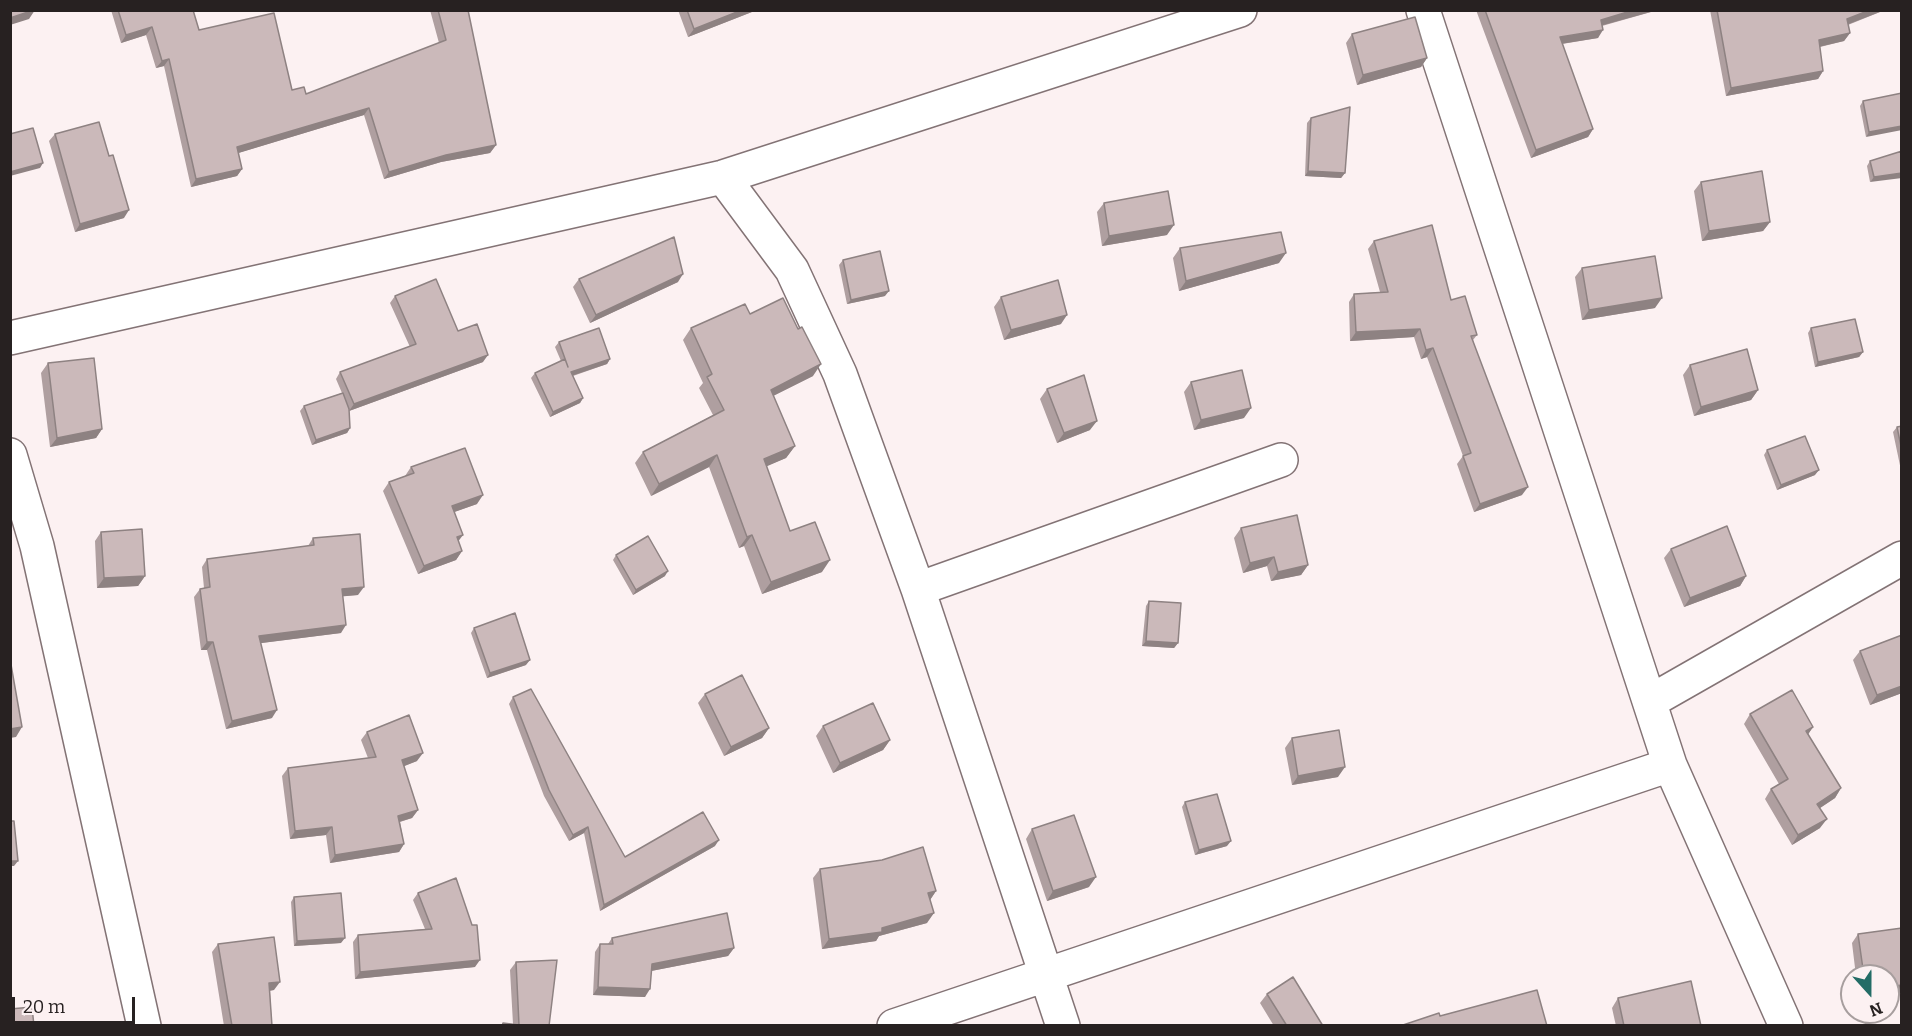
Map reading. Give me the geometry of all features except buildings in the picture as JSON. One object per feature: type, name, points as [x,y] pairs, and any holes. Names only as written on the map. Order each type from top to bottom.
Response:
[{"type":"street","points":[[10,338],[723,177],[1240,10]]},
{"type":"street","points":[[1423,10],[1651,701],[1670,765],[1786,1026]]},
{"type":"street","points":[[723,177],[792,270],[840,374],[918,589],[1063,1026]]},
{"type":"street","points":[[10,455],[37,546],[144,1026]]},
{"type":"street","points":[[918,589],[1281,460]]},
{"type":"street","points":[[1651,701],[1902,558]]},
{"type":"street","points":[[894,1026],[1670,765]]}]
